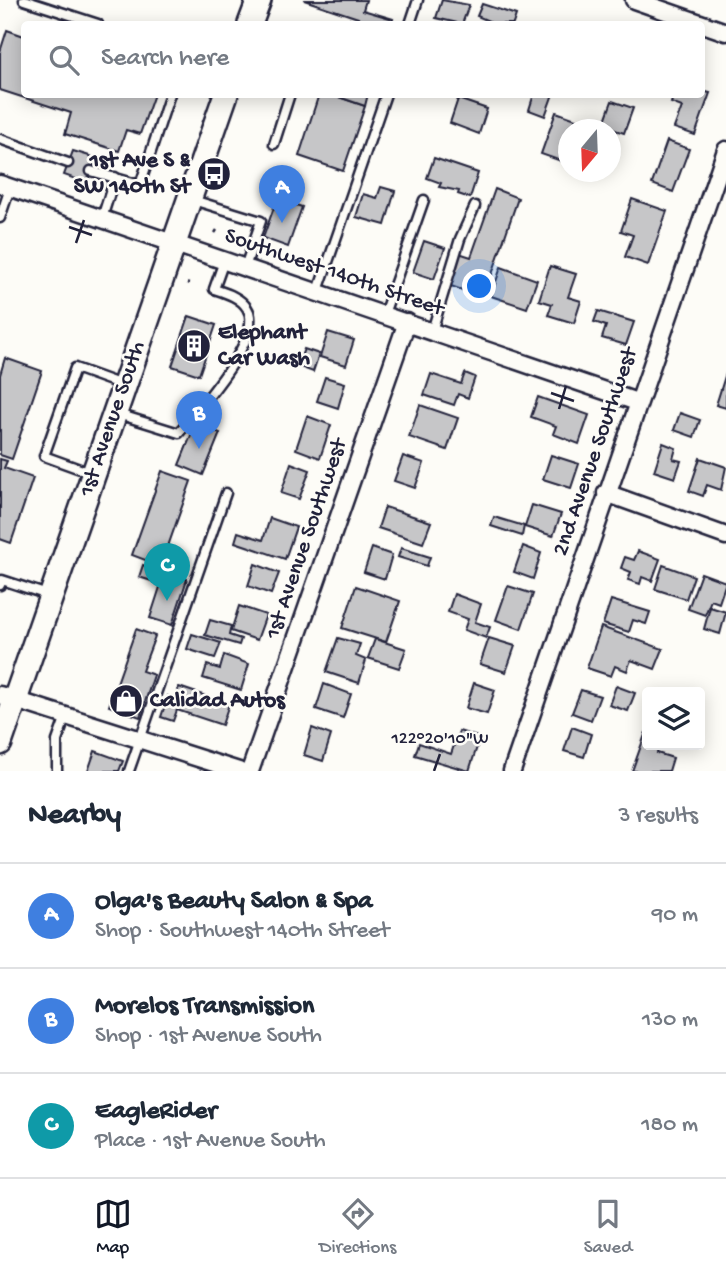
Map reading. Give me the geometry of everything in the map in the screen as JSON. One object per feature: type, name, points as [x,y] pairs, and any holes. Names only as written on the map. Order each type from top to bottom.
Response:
[{"type":"main road","points":[[251,21],[259,0]]},
{"type":"main road","name":"1st Avenue South","points":[[0,743],[7,697],[51,596],[225,98]]},
{"type":"street","points":[[634,0],[694,21]]},
{"type":"street","points":[[705,25],[726,32]]},
{"type":"street","name":"2nd Avenue Southwest","points":[[512,771],[726,149]]},
{"type":"street","name":"Southwest 140th Street","points":[[5,186],[637,402]]},
{"type":"street","name":"1st Avenue Southwest","points":[[250,771],[407,322]]},
{"type":"street","points":[[606,493],[726,536]]},
{"type":"street","points":[[7,697],[239,771]]},
{"type":"lane","points":[[24,0],[90,21]]},
{"type":"lane","points":[[411,21],[418,0]]},
{"type":"lane","points":[[91,171],[140,185],[169,98]]},
{"type":"lane","points":[[274,144],[289,98]]},
{"type":"lane","points":[[318,291],[385,98]]},
{"type":"lane","points":[[0,139],[68,163]]},
{"type":"lane","points":[[102,218],[115,177]]},
{"type":"lane","points":[[0,218],[5,186]]},
{"type":"lane","points":[[190,199],[261,221],[246,267]]},
{"type":"lane","points":[[384,314],[424,200]]},
{"type":"lane","points":[[432,331],[460,239],[475,206]]},
{"type":"lane","points":[[115,414],[179,433],[239,354],[248,337],[252,321],[248,309],[236,298],[214,289],[225,259]]},
{"type":"lane","points":[[94,474],[44,456],[75,368],[125,386]]},
{"type":"lane","points":[[129,771],[226,493]]},
{"type":"lane","points":[[0,585],[2,580],[51,596]]},
{"type":"lane","points":[[57,771],[57,741],[66,716]]},
{"type":"building","points":[[304,0],[366,0],[363,10],[393,19],[357,21],[358,18]]},
{"type":"building","points":[[442,0],[469,5],[463,21],[436,18]]},
{"type":"building","points":[[482,4],[516,15],[514,21],[489,21],[477,16]]},
{"type":"building","points":[[7,30],[21,35],[21,97],[0,90],[0,52]]},
{"type":"building","points":[[705,92],[710,93],[695,135],[674,128],[682,107],[671,103],[673,98],[705,98]]},
{"type":"building","points":[[25,98],[153,98],[140,134],[126,130],[119,151],[65,134],[71,113]]},
{"type":"building","points":[[318,98],[342,98],[365,106],[343,171],[299,156]]},
{"type":"building","points":[[342,98],[367,98],[365,106]]},
{"type":"building","points":[[533,98],[552,98],[545,116],[529,110]]},
{"type":"building","points":[[458,99],[487,109],[479,134],[450,123]]},
{"type":"building","points":[[612,101],[633,108],[624,133],[621,132],[621,119],[606,119]]},
{"type":"building","points":[[556,112],[576,119],[558,119],[558,160],[541,154]]},
{"type":"building","points":[[667,141],[689,149],[673,192],[652,184]]},
{"type":"building","points":[[73,151],[96,158],[87,183],[64,175]]},
{"type":"building","points":[[434,158],[478,173],[470,198],[458,194],[459,191],[439,187],[441,183],[427,178]]},
{"type":"building","points":[[381,187],[395,191],[385,225],[356,217],[363,194],[377,198]]},
{"type":"building","points":[[495,189],[518,198],[484,298],[448,285],[459,253],[471,257]]},
{"type":"building","points":[[277,199],[302,207],[288,247],[263,238]]},
{"type":"building","points":[[632,199],[667,211],[648,265],[625,257],[633,235],[621,231]]},
{"type":"building","points":[[424,241],[445,248],[434,279],[413,272]]},
{"type":"building","points":[[550,266],[576,274],[568,297],[581,301],[574,323],[548,315],[552,304],[539,300]]},
{"type":"building","points":[[501,267],[537,280],[527,308],[491,296]]},
{"type":"building","points":[[598,311],[634,322],[626,345],[602,338],[606,326],[594,322]]},
{"type":"building","name":"Elephant Car Wash","points":[[189,316],[216,325],[199,375],[172,366]]},
{"type":"building","points":[[328,332],[354,340],[346,365],[320,357]]},
{"type":"building","points":[[304,349],[319,354],[313,372],[297,366]]},
{"type":"building","points":[[5,358],[42,371],[12,459],[0,455],[0,375]]},
{"type":"building","points":[[465,373],[475,377],[468,398],[458,394],[454,405],[424,395],[431,374],[461,384]]},
{"type":"building","points":[[726,373],[726,408],[716,405]]},
{"type":"building","points":[[325,377],[345,383],[338,408],[317,401]]},
{"type":"building","points":[[538,397],[589,415],[579,444],[553,434],[556,426],[531,417]]},
{"type":"building","points":[[420,405],[458,418],[447,450],[409,437]]},
{"type":"building","points":[[680,413],[700,420],[694,437],[674,430]]},
{"type":"building","points":[[307,416],[331,425],[320,458],[296,449]]},
{"type":"building","points":[[196,423],[220,433],[203,475],[179,465]]},
{"type":"building","points":[[663,443],[676,448],[673,459],[681,461],[675,478],[654,471]]},
{"type":"building","points":[[551,455],[579,464],[571,488],[543,479]]},
{"type":"building","points":[[403,456],[424,463],[415,488],[394,481]]},
{"type":"building","points":[[700,458],[726,467],[721,490],[707,485],[703,496],[689,491]]},
{"type":"building","points":[[0,459],[7,461],[4,468],[33,478],[11,543],[0,539]]},
{"type":"building","points":[[291,463],[310,470],[299,499],[281,493]]},
{"type":"building","points":[[162,471],[191,481],[161,566],[132,555]]},
{"type":"building","points":[[532,505],[561,514],[553,536],[525,527]]},
{"type":"building","points":[[385,507],[431,522],[423,543],[378,528]]},
{"type":"building","points":[[494,517],[524,526],[522,536],[491,526]]},
{"type":"building","points":[[270,518],[296,527],[285,559],[235,542],[238,532],[263,540]]},
{"type":"building","points":[[523,546],[541,553],[533,579],[514,572]]},
{"type":"building","points":[[372,548],[392,555],[385,579],[364,572]]},
{"type":"building","points":[[401,548],[430,557],[427,566],[398,557]]},
{"type":"building","points":[[638,551],[660,559],[652,581],[642,577],[640,584],[628,580],[631,572],[621,568],[625,557],[634,560]]},
{"type":"building","points":[[255,564],[279,573],[271,594],[248,586]]},
{"type":"building","points":[[143,565],[187,579],[172,625],[150,618],[161,584],[139,577]]},
{"type":"building","points":[[663,565],[694,576],[686,599],[655,589]]},
{"type":"building","points":[[701,573],[726,582],[719,603],[711,600],[705,615],[688,609]]},
{"type":"building","points":[[356,586],[400,601],[386,642],[342,628]]},
{"type":"building","points":[[508,586],[533,594],[521,629],[496,620]]},
{"type":"building","points":[[454,594],[481,604],[475,622],[490,627],[486,638],[464,630],[468,619],[448,612]]},
{"type":"building","points":[[611,600],[650,612],[646,624],[633,620],[629,632],[603,624]]},
{"type":"building","points":[[239,606],[266,615],[257,640],[231,631]]},
{"type":"building","points":[[710,607],[726,612],[720,634],[704,629]]},
{"type":"building","points":[[210,620],[231,626],[229,635],[241,639],[239,645],[205,635]]},
{"type":"building","points":[[601,627],[663,649],[655,669],[631,660],[627,671],[615,666],[611,676],[587,668]]},
{"type":"building","points":[[136,629],[155,636],[142,671],[154,675],[140,717],[109,706]]},
{"type":"building","points":[[192,634],[221,643],[215,658],[187,649]]},
{"type":"building","points":[[338,638],[360,644],[356,656],[366,660],[359,683],[326,672]]},
{"type":"building","points":[[489,638],[515,646],[506,672],[480,664]]},
{"type":"building","points":[[375,639],[406,649],[399,668],[368,658]]},
{"type":"building","points":[[224,655],[249,664],[241,690],[203,678],[207,665],[220,669]]},
{"type":"building","points":[[474,683],[495,690],[487,714],[466,708]]},
{"type":"building","points":[[324,684],[351,694],[343,718],[316,709]]},
{"type":"building","points":[[616,686],[635,693],[628,711],[609,705]]},
{"type":"building","points":[[179,687],[229,704],[222,725],[177,710],[173,721],[161,717],[168,696],[175,698]]},
{"type":"building","points":[[581,690],[600,696],[591,720],[572,713]]},
{"type":"building","points":[[572,727],[591,734],[584,757],[564,751]]},
{"type":"building","points":[[312,728],[331,735],[323,761],[304,755]]},
{"type":"building","points":[[459,731],[480,738],[469,771],[415,755],[419,743],[451,754]]},
{"type":"building","points":[[642,743],[642,750],[658,750],[657,753],[673,758],[669,771],[632,771]]},
{"type":"building","points":[[95,751],[123,761],[119,771],[88,771]]},
{"type":"place","name":"1st Ave S & SW 140th St","points":[[214,174]]},
{"type":"place","name":"Olga's Beauty Salon & Spa","points":[[282,223]]},
{"type":"place","name":"Elephant Car Wash","points":[[194,346]]},
{"type":"place","name":"Morelos Transmission","points":[[199,449]]},
{"type":"place","name":"EagleRider","points":[[167,601]]},
{"type":"place","name":"Calidad Autos","points":[[126,701]]}]
